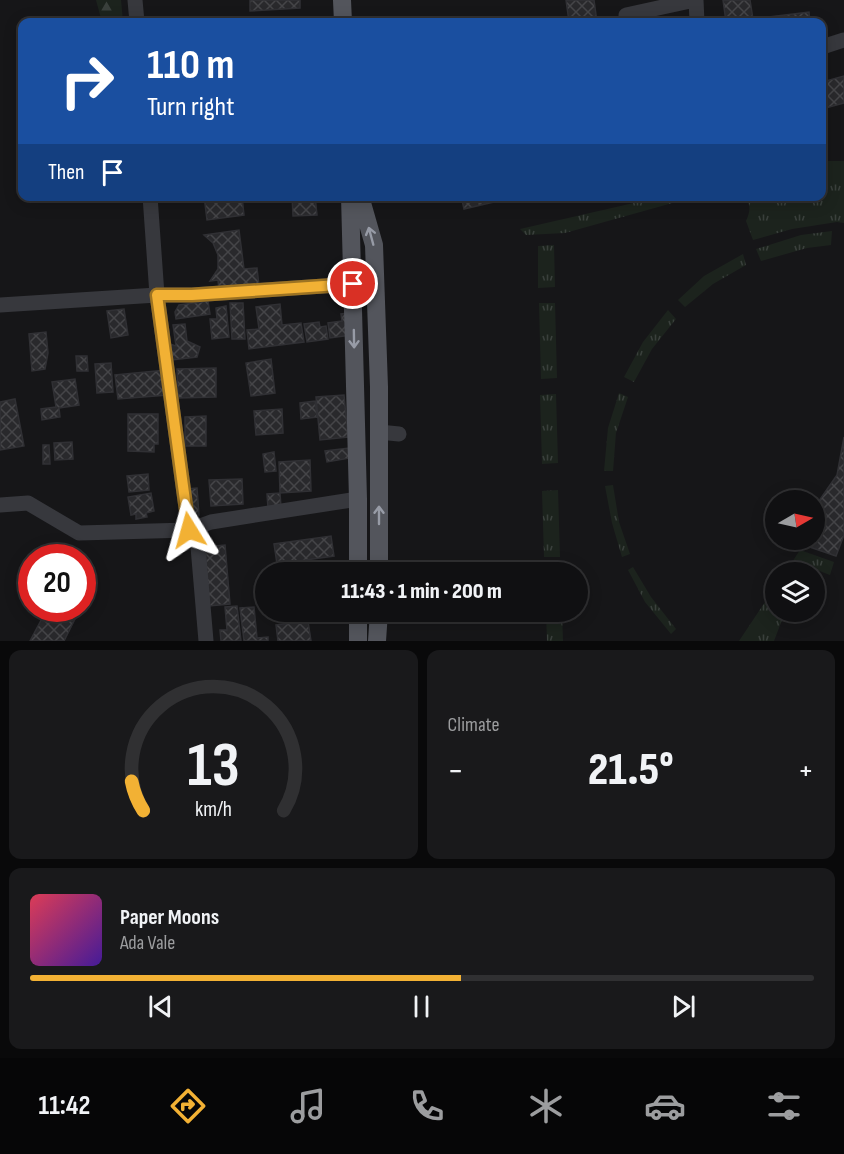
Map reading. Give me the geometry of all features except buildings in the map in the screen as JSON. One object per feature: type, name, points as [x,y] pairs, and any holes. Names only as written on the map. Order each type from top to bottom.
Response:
[{"type":"main road","points":[[342,0],[343,18]]},
{"type":"main road","points":[[350,201],[358,562]]},
{"type":"main road","points":[[361,201],[374,245],[379,387],[379,562]]},
{"type":"main road","points":[[358,622],[358,641]]},
{"type":"main road","points":[[377,641],[378,622]]},
{"type":"street","points":[[135,0],[137,18]]},
{"type":"street","points":[[626,15],[696,0],[697,18]]},
{"type":"street","points":[[826,46],[844,40]]},
{"type":"street","points":[[150,201],[157,295],[189,530]]},
{"type":"street","points":[[0,305],[353,284]]},
{"type":"street","points":[[379,432],[399,434]]},
{"type":"street","points":[[0,505],[28,503],[79,533],[189,530],[211,522],[358,499]]},
{"type":"street","points":[[189,530],[197,535],[206,641]]},
{"type":"green space","points":[[96,0],[121,0],[123,18],[101,18]]},
{"type":"green space","points":[[826,161],[844,161],[844,223],[792,229],[753,240],[746,221],[748,201],[826,201]]},
{"type":"green space","points":[[680,201],[565,233],[526,235],[520,229],[638,202]]},
{"type":"green space","points":[[832,231],[831,245],[807,248],[761,261],[756,249],[801,235]]},
{"type":"green space","points":[[554,245],[555,287],[538,288],[538,246]]},
{"type":"green space","points":[[743,254],[746,265],[713,284],[685,307],[678,300],[704,276]]},
{"type":"green space","points":[[539,303],[555,303],[557,378],[541,379]]},
{"type":"green space","points":[[668,310],[676,319],[652,349],[634,382],[624,377],[643,342]]},
{"type":"green space","points":[[619,393],[628,397],[616,433],[613,471],[604,471],[608,428]]},
{"type":"green space","points":[[556,394],[558,463],[542,464],[540,395]]},
{"type":"green space","points":[[613,485],[619,522],[630,554],[622,557],[612,523],[605,486]]},
{"type":"green space","points":[[558,490],[560,557],[544,557],[542,491]]},
{"type":"green space","points":[[800,550],[834,562],[830,575],[825,573],[825,562],[792,562]]},
{"type":"green space","points":[[633,567],[651,597],[676,629],[671,634],[645,602],[628,570]]},
{"type":"green space","points":[[765,602],[765,622],[781,622],[774,641],[739,641]]},
{"type":"green space","points":[[546,622],[562,622],[563,641],[547,641]]},
{"type":"route","points":[[189,530],[157,295],[192,295],[353,284]]}]
